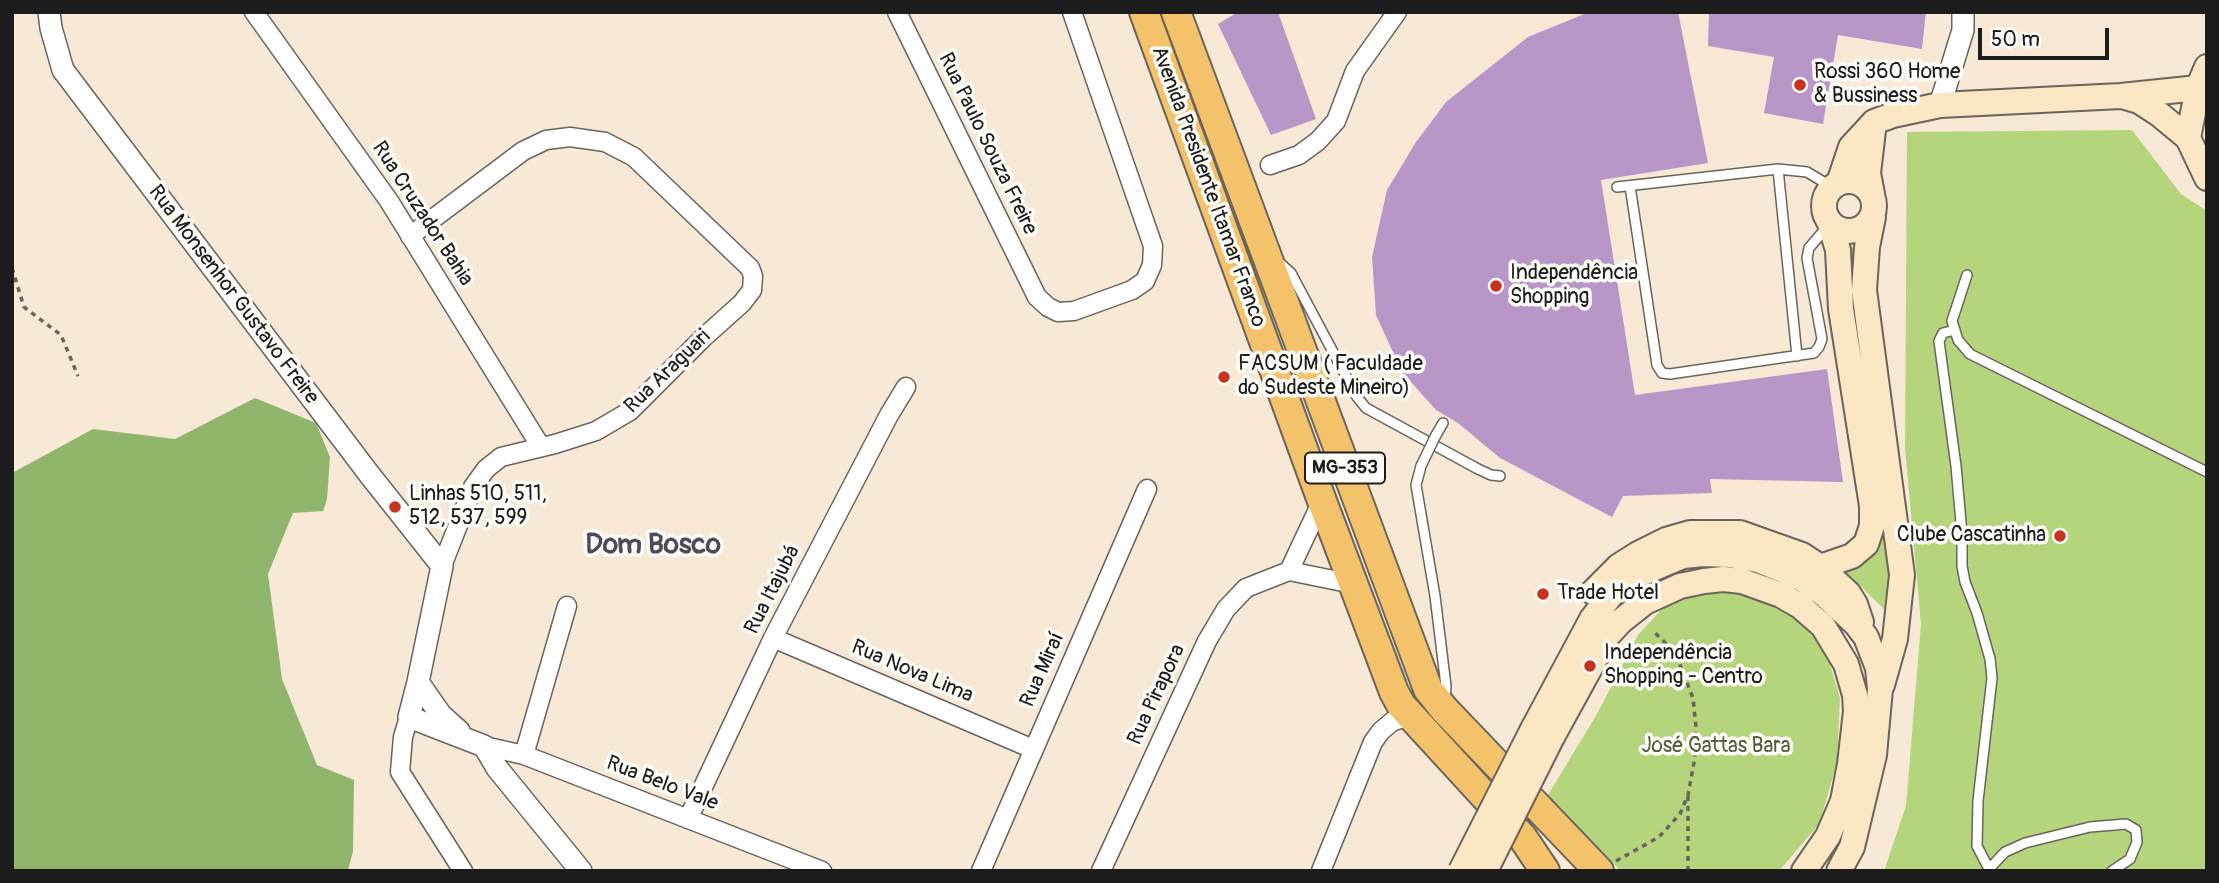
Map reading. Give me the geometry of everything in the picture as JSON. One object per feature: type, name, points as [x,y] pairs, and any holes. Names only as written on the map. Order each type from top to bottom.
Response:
[{"type":"main road","name":"Avenida Presidente Itamar Franco","points":[[1144,12],[1394,692],[1401,705],[1523,838],[1545,871]]},
{"type":"main road","name":"Avenida Presidente Itamar Franco","points":[[1176,12],[1428,689],[1599,871]]},
{"type":"main road","points":[[2155,91],[2185,73],[2207,54]]},
{"type":"main road","points":[[1820,567],[1852,556],[1866,544],[1872,526],[1872,506],[1841,309],[1838,250],[1824,209],[1827,194],[1836,185],[1851,147],[1874,122],[1940,105],[2121,96],[2204,83],[2188,138]]},
{"type":"main road","points":[[2121,96],[2139,101],[2188,138],[2205,169]]},
{"type":"main road","points":[[1874,122],[1868,173],[1872,206],[1864,290],[1902,575],[1895,639],[1880,689]]},
{"type":"main road","points":[[1836,185],[1854,181],[1861,183],[1872,206]]},
{"type":"main road","points":[[1830,224],[1854,232],[1862,228],[1872,206]]},
{"type":"main road","points":[[1485,871],[1543,733],[1548,701],[1565,638],[1580,608],[1619,566],[1666,540],[1690,533],[1741,533],[1802,555],[1834,577],[1855,604],[1878,668],[1880,689],[1874,755],[1852,847],[1839,871]]},
{"type":"main road","points":[[1548,701],[1592,619],[1615,590],[1637,575],[1683,556],[1730,555],[1758,560],[1783,570],[1804,580],[1825,596],[1856,624],[1866,638]]},
{"type":"main road","points":[[1461,871],[1543,733],[1620,621],[1645,602],[1680,586],[1723,579],[1742,580],[1781,595],[1800,606],[1823,626],[1846,664],[1855,695],[1853,738],[1843,801],[1828,835],[1804,871]]},
{"type":"street","name":"Rua Monsenhor Gustavo Freire","points":[[49,12],[63,70],[369,474],[442,566]]},
{"type":"street","name":"Rua Cruzador Bahia","points":[[254,12],[389,201],[541,447]]},
{"type":"street","name":"Rua Paulo Souza Freire","points":[[897,12],[1037,297],[1058,312],[1074,311],[1132,290],[1145,281],[1152,265],[1153,246],[1072,12]]},
{"type":"street","points":[[1270,164],[1299,155],[1318,141],[1336,121],[1355,71],[1397,12]]},
{"type":"street","points":[[1940,105],[1963,30],[1963,12]]},
{"type":"street","name":"Rua Araguari","points":[[409,717],[442,566],[473,487],[486,469],[501,457],[596,431],[630,411],[742,303],[752,290],[753,276],[750,268],[635,157],[605,142],[570,137],[546,140],[523,151],[411,236]]},
{"type":"street","name":"Rua Itajubá","points":[[688,819],[774,638],[906,387]]},
{"type":"street","name":"Rua Miraí","points":[[981,871],[1147,489]]},
{"type":"street","points":[[1322,501],[1289,571],[1353,584]]},
{"type":"street","name":"Rua Pirapora","points":[[1101,871],[1207,641],[1226,609],[1246,588],[1289,571]]},
{"type":"street","points":[[524,755],[567,606]]},
{"type":"street","name":"Rua Nova Lima","points":[[774,638],[1033,749]]},
{"type":"street","points":[[418,682],[441,715],[475,742],[581,871]]},
{"type":"street","points":[[1321,871],[1373,742],[1393,721],[1412,716]]},
{"type":"street","points":[[463,871],[400,772],[403,737],[409,717],[475,742]]},
{"type":"street","name":"Rua Belo Vale","points":[[475,742],[524,755],[822,871]]},
{"type":"lane","points":[[1617,187],[1778,169],[1807,172],[1836,185]]},
{"type":"lane","points":[[1778,169],[1797,356]]},
{"type":"lane","points":[[1630,186],[1657,365],[1662,373],[1814,353],[1822,339],[1807,258],[1809,248],[1830,224]]},
{"type":"lane","points":[[1263,248],[1291,273],[1357,397],[1366,408],[1478,469],[1500,477]]},
{"type":"lane","points":[[1967,275],[1952,321],[1958,340],[1970,354],[2207,472]]},
{"type":"lane","points":[[1955,330],[1943,333],[1939,341],[1956,466],[1962,566],[1990,659],[1992,678],[1978,801],[1977,846],[1989,870],[2005,852],[2025,843],[2090,827],[2126,824],[2136,830],[2137,842],[2130,859],[2112,871]]},
{"type":"lane","points":[[1443,423],[1421,466],[1416,485],[1435,596],[1446,686],[1444,709]]},
{"type":"path","points":[[12,268],[24,307],[61,335],[78,376]]},
{"type":"path","points":[[1655,633],[1672,649],[1684,671],[1693,698],[1697,742],[1688,795],[1688,871]]},
{"type":"path","points":[[1599,871],[1659,837],[1680,814],[1688,795]]},
{"type":"green space","name":"Clube Cascatinha","points":[[2132,130],[2181,194],[2207,211],[2207,871],[1884,871],[1906,806],[1921,624],[1905,448],[1907,132]]},
{"type":"green space","points":[[1846,246],[1858,248],[1896,574],[1889,614],[1843,569],[1865,552],[1861,386]]},
{"type":"green space","points":[[255,398],[316,423],[330,457],[327,499],[323,511],[293,513],[268,574],[282,679],[317,765],[354,780],[353,851],[348,871],[12,871],[12,473],[93,429],[175,439]]},
{"type":"green space","name":"José Gattas Bara","points":[[1727,590],[1750,594],[1791,612],[1826,651],[1840,698],[1837,763],[1819,824],[1779,871],[1621,871],[1548,795],[1597,714],[1638,635],[1663,608],[1697,591]]},
{"type":"building","points":[[1238,12],[1278,12],[1316,119],[1271,135],[1218,24]]},
{"type":"building","name":"Independência Shopping","points":[[1589,12],[1678,12],[1708,163],[1601,180],[1635,395],[1827,369],[1843,482],[1710,479],[1712,493],[1623,496],[1612,517],[1500,458],[1458,423],[1436,410],[1402,372],[1376,315],[1372,257],[1387,190],[1416,142],[1446,102],[1528,37]]},
{"type":"building","name":"Rossi 360 Home & Bussiness","points":[[1709,12],[1926,12],[1922,49],[1838,35],[1823,124],[1764,113],[1774,57],[1708,46]]},
{"type":"place","name":"Rossi 360 Home & Bussiness","points":[[1800,85]]},
{"type":"place","name":"Independência Shopping","points":[[1496,286]]},
{"type":"place","name":"FACSUM ( Faculdade do Sudeste Mineiro)","points":[[1224,377]]},
{"type":"place","name":"Linhas 510, 511, 512, 537, 599","points":[[395,507]]},
{"type":"place","name":"Clube Cascatinha","points":[[2060,536]]},
{"type":"place","name":"Trade Hotel","points":[[1543,594]]},
{"type":"place","name":"Independência Shopping - Centro","points":[[1590,666]]},
{"type":"district","name":"Dom Bosco","points":[[653,546]]}]
